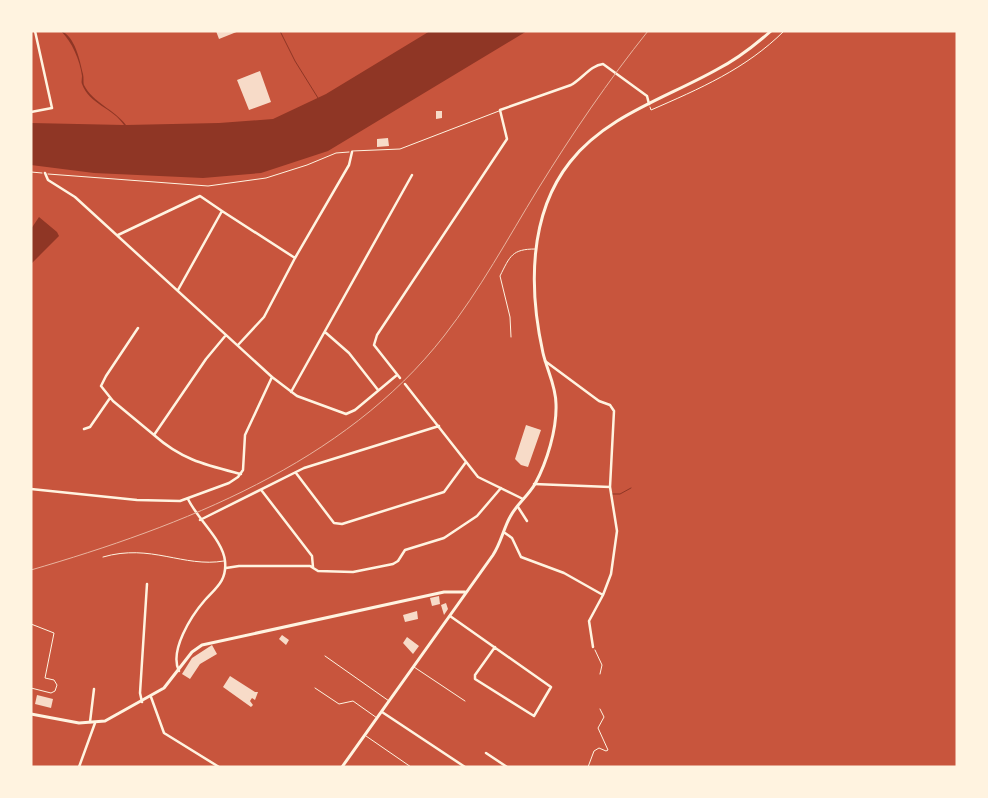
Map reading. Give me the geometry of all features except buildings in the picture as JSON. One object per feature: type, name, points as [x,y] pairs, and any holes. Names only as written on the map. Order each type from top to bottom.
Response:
[{"type":"main road","points":[[342,767],[366,736],[413,666],[493,555],[505,534],[511,516],[534,484],[547,451],[556,411],[555,393],[545,361],[535,310],[536,249],[540,221],[550,194],[570,161],[600,133],[649,104],[718,69],[749,49],[771,31]]},
{"type":"main road","points":[[31,714],[95,724],[109,720],[168,686],[192,652],[206,644],[444,592],[465,592]]},
{"type":"street","points":[[31,112],[52,108],[35,31]]},
{"type":"street","points":[[400,378],[374,344],[377,335],[507,139],[500,110],[571,85],[582,79],[597,65],[603,64],[647,96],[649,104]]},
{"type":"street","points":[[238,346],[264,317],[295,258],[349,165],[352,152]]},
{"type":"street","points":[[45,174],[48,180],[76,197],[272,377],[291,392],[346,414],[353,411],[398,375]]},
{"type":"street","points":[[291,392],[412,175]]},
{"type":"street","points":[[118,235],[200,196],[295,258]]},
{"type":"street","points":[[178,290],[222,211]]},
{"type":"street","points":[[138,328],[106,376],[102,386],[110,398],[164,444],[198,463],[241,474]]},
{"type":"street","points":[[325,332],[349,354],[378,390]]},
{"type":"street","points":[[154,435],[206,359],[226,335]]},
{"type":"street","points":[[545,361],[600,402],[613,408],[610,487],[617,531],[611,574],[590,621],[593,647]]},
{"type":"street","points":[[31,489],[137,500],[188,500],[229,483],[241,474],[244,466],[243,443],[247,429],[272,377]]},
{"type":"street","points":[[405,384],[482,480],[523,499]]},
{"type":"street","points":[[84,428],[90,427],[110,398]]},
{"type":"street","points":[[200,520],[313,465],[439,426]]},
{"type":"street","points":[[296,472],[334,523],[342,524],[444,492],[466,462]]},
{"type":"street","points":[[534,484],[610,487]]},
{"type":"street","points":[[226,568],[239,566],[313,567],[318,571],[353,572],[393,564],[398,561],[405,550],[444,538],[477,516],[501,488]]},
{"type":"street","points":[[261,490],[312,556],[313,567]]},
{"type":"street","points":[[179,672],[175,658],[179,642],[203,602],[222,582],[226,568],[219,543],[200,520],[188,500]]},
{"type":"street","points":[[518,507],[527,521]]},
{"type":"street","points":[[505,534],[512,538],[521,557],[564,573],[603,595]]},
{"type":"street","points":[[142,702],[140,693],[147,584]]},
{"type":"street","points":[[449,615],[495,647],[551,687],[534,716],[475,679],[475,676],[495,647]]},
{"type":"street","points":[[90,724],[94,689]]},
{"type":"street","points":[[151,697],[161,726],[169,738],[219,767]]},
{"type":"street","points":[[382,712],[465,767]]},
{"type":"street","points":[[79,767],[95,724]]},
{"type":"street","points":[[486,753],[507,767]]},
{"type":"lane","points":[[352,152],[400,149],[500,110]]},
{"type":"lane","points":[[511,337],[510,317],[500,276],[507,262],[518,250],[536,249]]},
{"type":"lane","points":[[104,557],[133,552],[211,562],[225,560]]},
{"type":"lane","points":[[31,624],[54,633],[45,678],[54,680],[57,686],[55,691],[51,692],[31,688]]},
{"type":"lane","points":[[325,656],[390,701]]},
{"type":"lane","points":[[413,666],[465,701]]},
{"type":"lane","points":[[315,688],[340,704],[353,701],[377,719]]},
{"type":"lane","points":[[366,736],[411,767]]},
{"type":"path","points":[[651,110],[723,78],[768,46],[784,31]]},
{"type":"path","points":[[31,172],[208,186],[266,178],[336,154],[352,152]]},
{"type":"path","points":[[593,647],[602,665],[600,674]]},
{"type":"path","points":[[588,767],[594,752],[599,748],[606,752],[608,750],[598,728],[604,717],[600,709]]},
{"type":"shaded area","points":[[61,31],[70,38],[76,49],[84,85],[88,91],[121,119],[126,125],[219,123],[273,119],[326,94],[430,31],[527,31],[328,151],[261,173],[203,178],[94,173],[31,165],[31,123],[124,125],[114,114],[95,101],[85,91],[77,58],[69,40]]},
{"type":"shaded area","points":[[39,217],[57,232],[59,236],[31,264],[31,229]]},
{"type":"waterway","points":[[280,31],[295,61],[318,98]]},
{"type":"waterway","points":[[612,494],[620,494],[631,488]]},
{"type":"railway","points":[[31,570],[145,533],[202,510],[257,484],[309,455],[359,420],[404,381],[444,336],[457,318],[482,282],[577,128],[648,31]]}]
